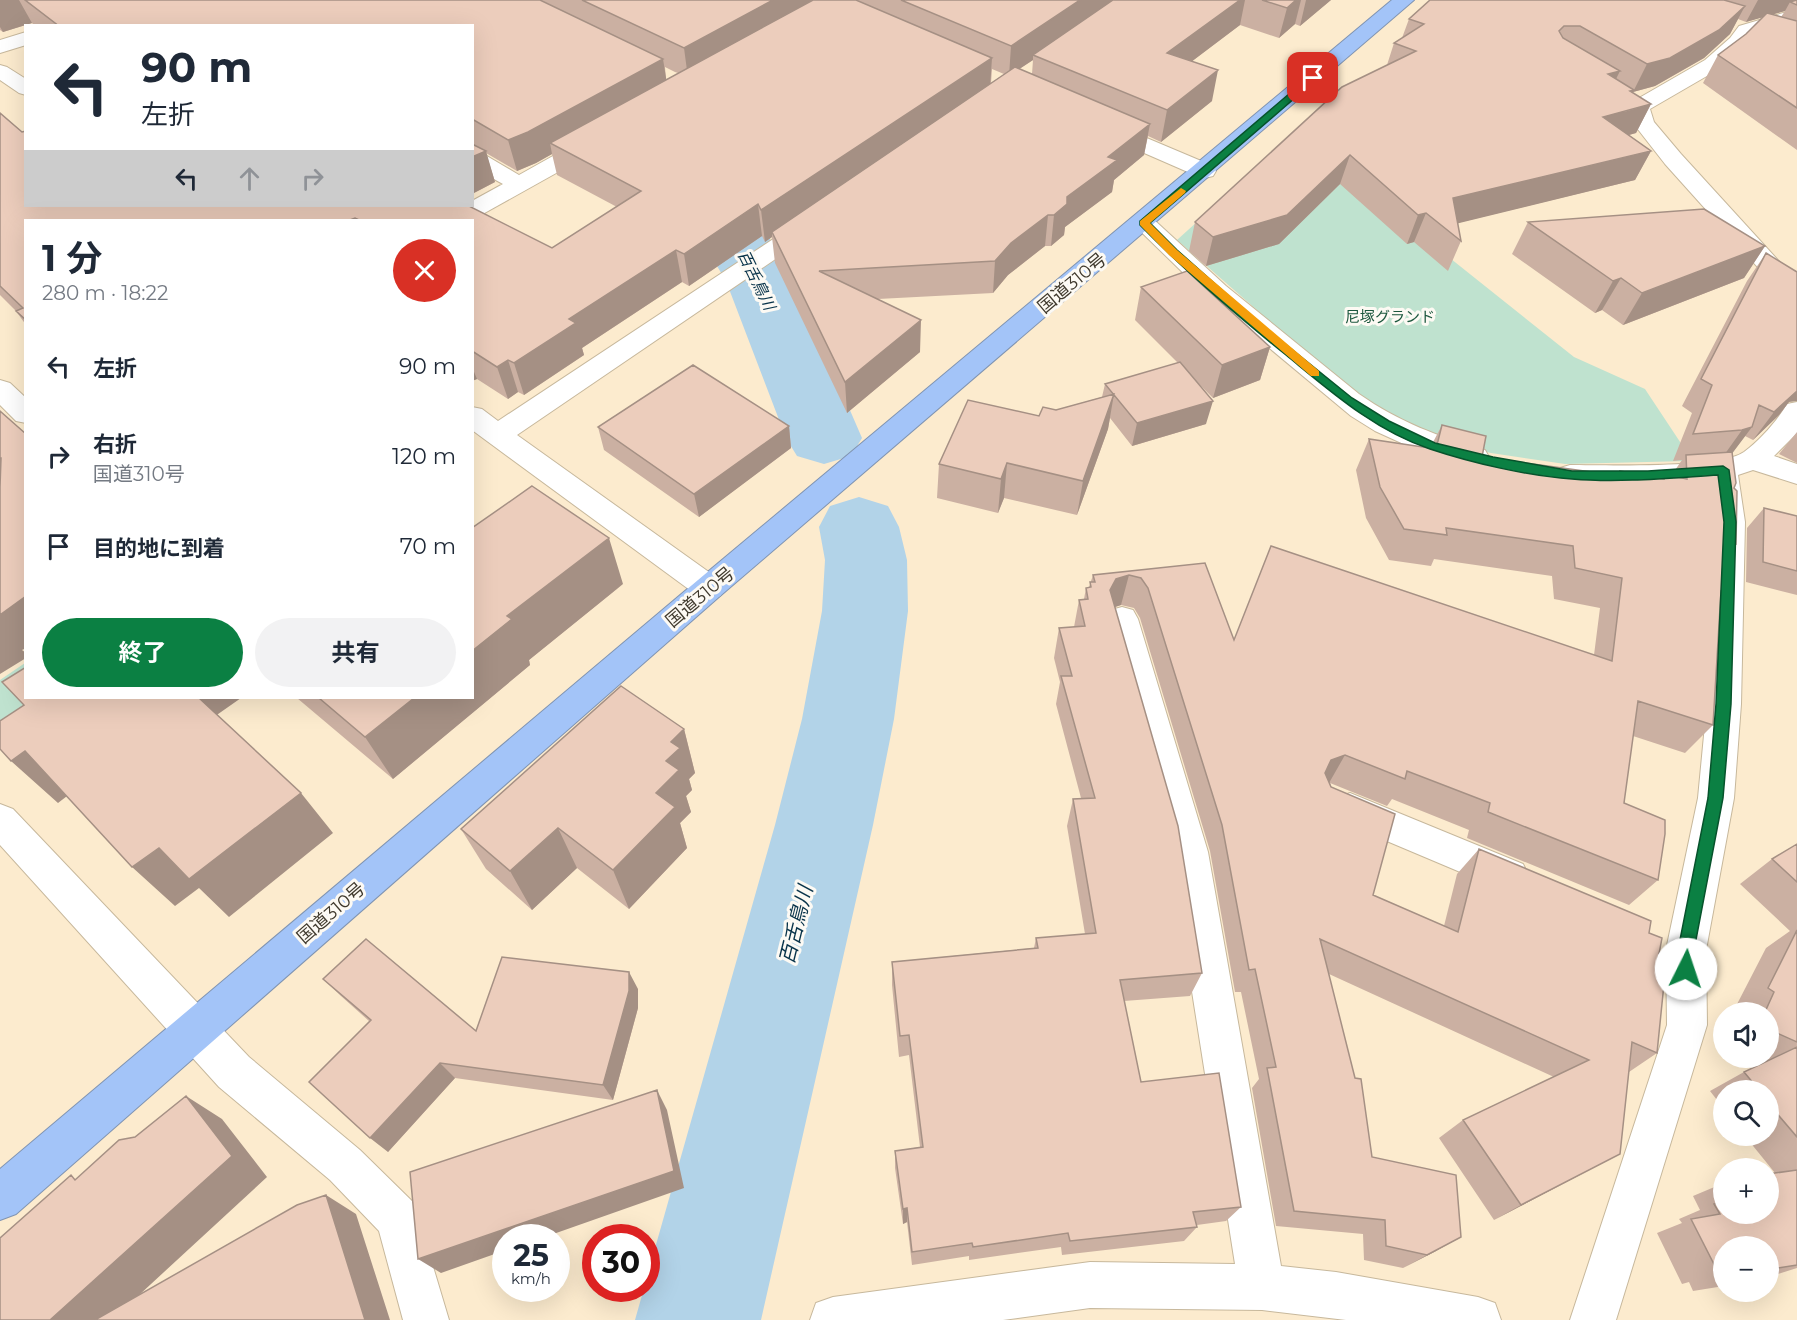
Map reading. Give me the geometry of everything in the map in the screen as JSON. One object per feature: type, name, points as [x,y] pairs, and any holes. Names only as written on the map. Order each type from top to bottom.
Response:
[{"type":"highway","name":"国道310号","points":[[0,1198],[710,588],[1144,223],[1404,0]]},
{"type":"street","points":[[1639,107],[1698,75],[1743,35],[1797,15]]},
{"type":"street","points":[[1724,23],[1743,35],[1768,45]]},
{"type":"street","points":[[0,47],[24,39]]},
{"type":"street","points":[[0,71],[24,88]]},
{"type":"street","points":[[1589,78],[1639,107],[1644,123],[1673,159],[1797,296]]},
{"type":"street","points":[[1084,118],[1205,171]]},
{"type":"street","points":[[458,219],[608,135]]},
{"type":"street","points":[[474,158],[520,185]]},
{"type":"street","points":[[498,434],[829,212]]},
{"type":"street","points":[[1144,223],[1173,253],[1254,324],[1348,401],[1385,424],[1432,446],[1505,463]]},
{"type":"street","points":[[0,389],[24,412]]},
{"type":"street","points":[[1593,1320],[1687,1025],[1669,943],[1716,798],[1723,716],[1730,522],[1738,465],[1792,421],[1797,411]]},
{"type":"street","points":[[474,417],[710,588]]},
{"type":"street","points":[[1538,469],[1572,475],[1648,475],[1738,465],[1797,474]]},
{"type":"street","points":[[1122,619],[1189,852],[1262,1287]]},
{"type":"street","points":[[1330,801],[1543,890]]},
{"type":"street","points":[[0,820],[234,1072],[345,1165],[398,1220],[426,1320]]},
{"type":"street","points":[[833,1320],[1090,1285],[1262,1287],[1396,1304],[1478,1320]]},
{"type":"green space","name":"尼塚グランド","points":[[1252,172],[1357,184],[1574,357],[1645,389],[1690,457],[1688,461],[1565,464],[1491,453],[1438,440],[1391,418],[1338,381],[1177,240]]},
{"type":"green space","points":[[24,664],[24,699],[55,699],[0,736],[0,680]]},
{"type":"building","points":[[25,0],[540,0],[663,59],[528,132],[508,140],[474,120],[474,24],[56,24]]},
{"type":"building","points":[[582,0],[773,0],[684,48]]},
{"type":"building","points":[[813,0],[856,0],[992,58],[761,210],[758,204],[684,254],[676,250],[569,319],[576,323],[514,363],[508,360],[497,367],[474,352],[474,219],[24,219],[24,318],[16,311],[23,308],[0,286],[0,113],[24,132],[24,207],[471,207],[552,248],[641,191],[550,143]]},
{"type":"building","points":[[901,0],[1080,0],[1011,46]]},
{"type":"building","points":[[1113,0],[1240,0],[1167,53],[1218,70],[1167,110],[1033,55]]},
{"type":"building","points":[[1262,0],[1296,0],[1287,8]]},
{"type":"building","points":[[1430,0],[1724,0],[1745,6],[1719,30],[1670,58],[1647,64],[1580,26],[1564,26],[1559,31],[1563,38],[1620,71],[1608,74],[1651,104],[1603,117],[1651,151],[1453,198],[1461,241],[1426,213],[1418,215],[1350,155],[1287,215],[1213,237],[1195,222],[1342,87],[1416,51],[1394,43],[1424,24],[1409,19]]},
{"type":"building","points":[[1767,13],[1797,21],[1797,108],[1718,55],[1746,34]]},
{"type":"building","points":[[1015,67],[1150,124],[1108,157],[1117,160],[1067,197],[1067,204],[1054,215],[1048,215],[1011,243],[995,261],[819,271],[921,320],[845,382],[772,232]]},
{"type":"building","points":[[474,145],[486,151],[474,156]]},
{"type":"building","points":[[1704,209],[1765,246],[1642,293],[1621,278],[1613,281],[1528,222]]},
{"type":"building","points":[[1766,253],[1797,272],[1797,391],[1774,412],[1759,405],[1752,427],[1742,430],[1693,434],[1712,385],[1701,379]]},
{"type":"building","points":[[1187,271],[1270,347],[1222,365],[1141,287]]},
{"type":"building","points":[[1180,362],[1213,401],[1137,423],[1105,384]]},
{"type":"building","points":[[693,365],[789,426],[694,494],[598,427]]},
{"type":"building","points":[[1114,394],[1083,481],[1007,463],[1001,479],[939,464],[968,400],[1039,416],[1043,407],[1056,410]]},
{"type":"building","points":[[0,411],[24,432],[24,597],[0,615],[1,458]]},
{"type":"building","points":[[1442,425],[1486,436],[1482,457],[1621,476],[1620,471],[1664,479],[1664,474],[1687,479],[1686,455],[1732,452],[1736,483],[1734,488],[1737,491],[1736,544],[1728,542],[1730,594],[1721,591],[1713,725],[1638,701],[1624,803],[1665,820],[1658,880],[1488,812],[1490,803],[1407,771],[1405,779],[1345,755],[1331,760],[1325,773],[1331,787],[1395,814],[1373,895],[1458,932],[1479,849],[1651,921],[1649,933],[1662,938],[1656,970],[1665,974],[1657,1053],[1632,1042],[1620,1154],[1521,1205],[1463,1120],[1589,1060],[1320,939],[1355,1078],[1361,1079],[1372,1157],[1456,1175],[1461,1237],[1427,1255],[1386,1246],[1385,1220],[1294,1211],[1267,1068],[1276,1067],[1255,969],[1249,970],[1222,825],[1148,588],[1141,578],[1129,575],[1116,579],[1110,590],[1178,826],[1202,973],[1120,980],[1141,1082],[1219,1073],[1241,1207],[1193,1212],[1197,1227],[1070,1241],[1068,1233],[973,1247],[972,1243],[912,1252],[907,1208],[903,1209],[895,1151],[923,1147],[909,1035],[900,1036],[892,962],[1038,948],[1036,938],[1096,933],[1073,799],[1095,798],[1061,676],[1072,676],[1059,628],[1085,626],[1079,600],[1088,599],[1086,588],[1091,587],[1090,582],[1095,582],[1093,575],[1205,563],[1234,640],[1271,546],[1612,661],[1622,578],[1575,568],[1573,546],[1446,528],[1447,535],[1404,529],[1380,487],[1369,439],[1436,449]]},
{"type":"building","points":[[532,486],[609,538],[507,616],[512,619],[474,649],[474,527]]},
{"type":"building","points":[[1764,508],[1797,516],[1797,571],[1763,562]]},
{"type":"building","points":[[24,668],[24,699],[200,699],[301,793],[189,879],[159,848],[132,867],[25,751],[11,761],[0,749],[0,721],[24,705],[2,682]]},
{"type":"building","points":[[621,686],[684,729],[671,742],[680,748],[666,761],[679,770],[656,793],[675,807],[613,870],[558,828],[510,871],[461,829]]},
{"type":"building","points":[[320,699],[413,699],[365,737]]},
{"type":"building","points":[[1797,844],[1797,882],[1772,859]]},
{"type":"building","points":[[1797,930],[1797,1042],[1779,1034],[1779,1002],[1770,1002],[1774,992],[1768,988]]},
{"type":"building","points":[[366,939],[476,1031],[502,957],[629,972],[629,991],[603,1085],[440,1063],[370,1138],[309,1082],[371,1020],[323,979]]},
{"type":"building","points":[[1797,1047],[1797,1137],[1779,1116],[1779,1080],[1751,1080],[1744,1072],[1752,1068],[1779,1068],[1779,1055]]},
{"type":"building","points":[[657,1090],[674,1171],[520,1224],[492,1224],[492,1234],[418,1259],[410,1172]]},
{"type":"building","points":[[186,1096],[232,1156],[50,1320],[0,1320],[0,1238],[71,1175],[75,1180],[119,1140],[135,1137]]},
{"type":"building","points":[[1797,1170],[1797,1265],[1779,1268],[1779,1236],[1713,1236],[1713,1262],[1691,1219],[1713,1215],[1713,1224],[1779,1224],[1779,1172]]},
{"type":"building","points":[[326,1195],[365,1320],[95,1320],[297,1205]]},
{"type":"waterway","name":"百舌鳥川","points":[[761,142],[748,153],[735,170],[727,192],[728,207],[741,251],[760,281],[824,438]]},
{"type":"waterway","name":"百舌鳥川","points":[[698,1320],[824,825],[848,719],[865,611],[866,560],[859,527]]},
{"type":"slow traffic","points":[[1181,191],[1144,223],[1173,253],[1254,324],[1315,373]]},
{"type":"route","points":[[1313,78],[1144,223],[1173,253],[1254,324],[1348,401],[1385,424],[1432,446],[1493,462],[1572,475],[1648,475],[1723,470],[1730,522],[1724,704],[1716,798],[1686,950],[1686,969]]}]
